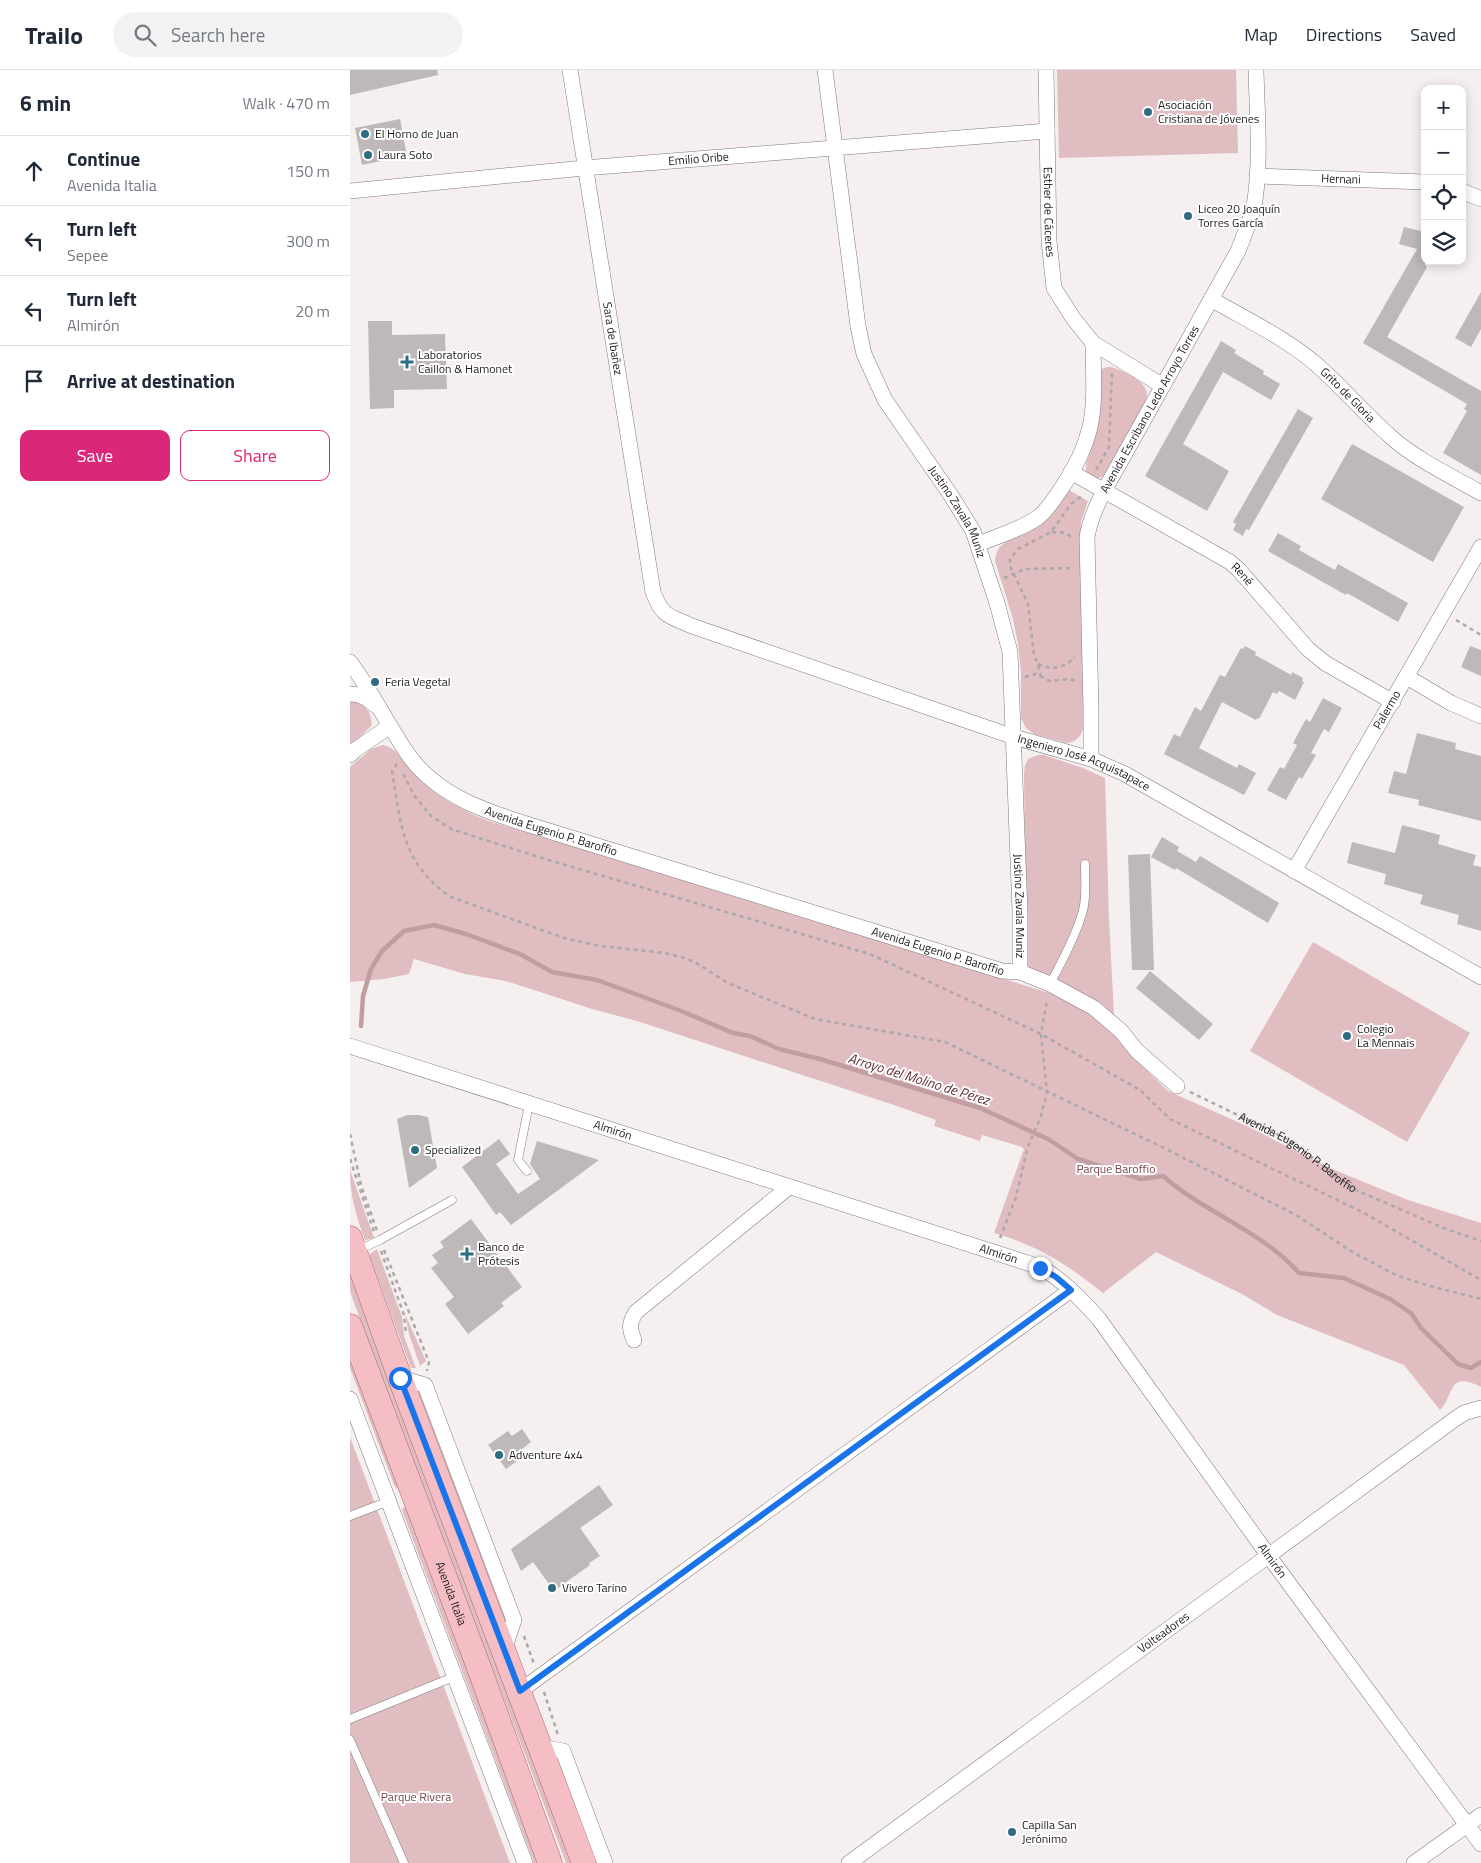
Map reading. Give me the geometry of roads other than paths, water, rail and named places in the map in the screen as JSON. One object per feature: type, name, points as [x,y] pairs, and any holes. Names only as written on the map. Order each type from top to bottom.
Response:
[{"type":"main road","points":[[352,1245],[400,1378],[584,1863]]},
{"type":"main road","name":"Avenida Italia","points":[[350,1326],[550,1863]]},
{"type":"street","name":"Sara de Ibañez","points":[[570,70],[584,168],[653,592],[659,608]]},
{"type":"street","name":"Justino Zavala Muniz","points":[[825,70],[858,326],[864,354],[884,400],[950,494],[973,531],[991,584],[1010,652],[1020,912],[1020,972]]},
{"type":"street","name":"Esther de Cáceres","points":[[1046,70],[1049,241],[1054,288],[1073,318],[1093,343],[1163,386]]},
{"type":"street","name":"Avenida Escribano Ledo Arroyo Torres","points":[[1091,759],[1087,537],[1090,523],[1093,512],[1104,491],[1238,251],[1248,225],[1255,201],[1257,176],[1256,70]]},
{"type":"street","name":"Emilio Oribe","points":[[350,191],[584,168],[1048,131]]},
{"type":"street","name":"Hernani","points":[[1257,176],[1421,182]]},
{"type":"street","points":[[1466,192],[1481,198]]},
{"type":"street","name":"Grito de Gloria","points":[[1211,299],[1280,338],[1299,351],[1317,365],[1392,438],[1426,462],[1481,493]]},
{"type":"street","points":[[978,544],[1027,524],[1039,516],[1050,505],[1071,472],[1090,426],[1093,343]]},
{"type":"street","name":"René","points":[[1071,472],[1230,562],[1308,649],[1320,659],[1393,702]]},
{"type":"street","name":"Palermo","points":[[1294,871],[1408,677],[1481,547]]},
{"type":"street","name":"Ingeniero José Acquistapace","points":[[659,608],[664,614],[692,626],[1014,737],[1091,759],[1126,774],[1481,977]]},
{"type":"street","name":"Avenida Eugenio P. Baroffio","points":[[350,662],[390,726],[403,759],[461,800],[484,810],[1002,971],[1020,972],[1050,984],[1094,1008],[1121,1031],[1137,1051],[1177,1086]]},
{"type":"street","points":[[1408,677],[1451,703],[1481,716]]},
{"type":"street","name":"Avenida Eugenio P. Baroffio","points":[[350,694],[358,694],[368,698],[378,708]]},
{"type":"street","points":[[350,755],[390,726]]},
{"type":"street","name":"Almirón","points":[[350,1046],[1040,1268],[1056,1277],[1099,1319],[1268,1555],[1481,1844]]},
{"type":"street","points":[[634,1340],[629,1322],[636,1312],[789,1187]]},
{"type":"street","points":[[520,1691],[1071,1290]]},
{"type":"street","points":[[400,1378],[425,1385],[514,1620],[504,1650]]},
{"type":"street","name":"Avenida Italia","points":[[350,1399],[525,1863]]},
{"type":"street","name":"Volteadores","points":[[849,1863],[1455,1419],[1464,1413],[1481,1408]]},
{"type":"street","points":[[389,1501],[413,1491]]},
{"type":"street","points":[[541,1747],[563,1750],[605,1863]]},
{"type":"street","points":[[1414,1863],[1481,1815]]},
{"type":"lane","points":[[1050,984],[1063,960],[1082,916],[1085,893],[1084,864]]},
{"type":"lane","points":[[527,1171],[518,1160],[529,1104]]},
{"type":"lane","points":[[352,1245],[379,1241],[452,1200]]},
{"type":"lane","points":[[350,1516],[389,1501]]},
{"type":"lane","points":[[350,1719],[456,1676]]},
{"type":"lane","points":[[350,1740],[404,1863]]},
{"type":"waterway","name":"Arroyo del Molino de Pérez","points":[[361,1026],[363,996],[371,969],[382,951],[404,931],[434,925],[466,934],[520,954],[552,972],[597,980],[679,1010],[733,1033],[750,1036],[779,1049],[820,1059],[980,1108],[1048,1139],[1078,1159],[1141,1179],[1163,1176],[1197,1201],[1268,1245],[1299,1273],[1344,1278],[1390,1299],[1411,1313],[1421,1328],[1458,1364],[1471,1368],[1481,1362]]},
{"type":"place","name":"Asociación Cristiana de Jóvenes","points":[[1148,112]]},
{"type":"place","name":"El Horno de Juan","points":[[365,134]]},
{"type":"place","name":"Laura Soto","points":[[368,155]]},
{"type":"place","name":"Liceo 20 Joaquín Torres García","points":[[1188,216]]},
{"type":"place","name":"Laboratorios Caillon & Hamonet","points":[[407,362]]},
{"type":"place","name":"Feria Vegetal","points":[[375,682]]},
{"type":"place","name":"Colegio La Mennais","points":[[1347,1036]]},
{"type":"place","name":"Specialized","points":[[415,1150]]},
{"type":"place","name":"Banco de Prótesis","points":[[467,1254]]},
{"type":"place","name":"Adventure 4x4","points":[[499,1455]]},
{"type":"place","name":"Vivero Tarino","points":[[552,1588]]},
{"type":"place","name":"Capilla San Jerónimo","points":[[1012,1832]]},
{"type":"park label","name":"Parque Baroffio","points":[[1116,1169]]},
{"type":"park label","name":"Parque Rivera","points":[[416,1797]]}]
